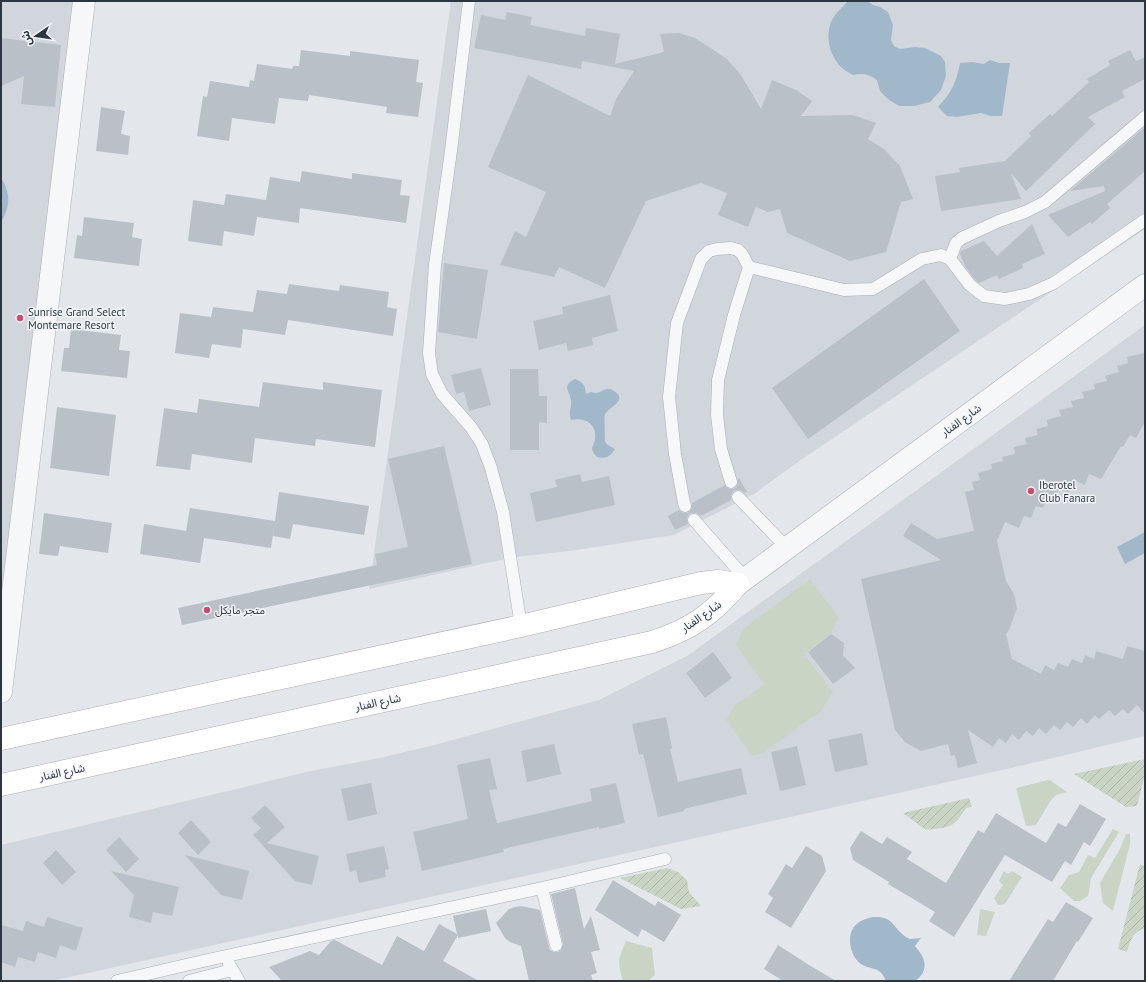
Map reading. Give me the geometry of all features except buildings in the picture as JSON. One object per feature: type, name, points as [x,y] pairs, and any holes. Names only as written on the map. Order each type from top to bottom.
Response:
[{"type":"main road","name":"شارع الفنار","points":[[1,739],[521,626],[701,583],[742,581]]},
{"type":"main road","name":"شارع الفنار","points":[[1,785],[652,642],[678,633],[695,623],[726,599],[742,581]]},
{"type":"street","points":[[1,692],[84,1]]},
{"type":"street","name":"شارع الفنار","points":[[742,581],[1145,285]]},
{"type":"lane","points":[[469,1],[452,143],[435,265],[429,353],[432,374],[442,394],[472,427],[482,444],[491,468],[503,512],[521,626]]},
{"type":"lane","points":[[950,259],[956,243],[962,238],[1046,202],[1145,117]]},
{"type":"lane","points":[[749,267],[844,290],[873,289],[922,259],[942,255],[950,259],[970,285],[984,296],[1005,299],[1029,294],[1054,284],[1145,220]]},
{"type":"lane","points":[[685,506],[675,454],[669,397],[678,323],[701,259],[710,251],[731,248],[738,250],[742,254],[749,267],[734,315],[718,380],[717,415],[721,449],[731,482]]},
{"type":"lane","points":[[738,497],[787,548]]},
{"type":"lane","points":[[694,520],[742,581]]},
{"type":"lane","points":[[117,981],[225,956],[542,888],[665,859]]},
{"type":"lane","points":[[542,888],[556,945]]},
{"type":"lane","points":[[225,956],[239,981]]},
{"type":"lane","points":[[203,961],[215,978]]},
{"type":"lane","points":[[189,981],[215,978],[232,970]]},
{"type":"shaded area","name":"Sunrise Grand Select Montemare Resort","points":[[1,1],[75,1],[1,635]]},
{"type":"shaded area","points":[[451,1],[1145,1],[1145,229],[802,459],[754,494],[674,535],[570,551],[515,557],[369,589]]},
{"type":"shaded area","name":"Iberotel Club Fanara","points":[[1145,325],[1145,736],[1011,768],[52,981],[1,981],[1,845],[311,771],[380,758],[438,744],[599,700],[687,656]]},
{"type":"green space","points":[[810,579],[839,618],[831,633],[804,654],[833,692],[821,711],[763,753],[752,756],[726,720],[734,706],[764,684],[736,645],[743,629]]},
{"type":"green space","points":[[1145,759],[1145,774],[1137,806],[1126,807],[1074,774]]},
{"type":"green space","points":[[1048,780],[1067,792],[1056,795],[1051,800],[1036,825],[1026,826],[1016,788]]},
{"type":"green space","points":[[969,798],[972,807],[966,808],[958,820],[946,827],[926,830],[903,813]]},
{"type":"green space","points":[[1113,829],[1119,832],[1091,878],[1088,896],[1080,901],[1074,901],[1060,888],[1069,875],[1079,872],[1088,855],[1095,858]]},
{"type":"green space","points":[[1126,834],[1130,834],[1130,844],[1113,911],[1103,903],[1100,883],[1120,849]]},
{"type":"green space","points":[[1140,864],[1145,867],[1145,928],[1135,934],[1127,952],[1118,949]]},
{"type":"green space","points":[[667,868],[678,872],[687,880],[689,892],[701,906],[681,909],[620,878]]},
{"type":"green space","points":[[1004,871],[1008,874],[1012,871],[1022,877],[1005,904],[998,905],[994,898],[1003,885],[999,881]]},
{"type":"green space","points":[[980,909],[995,912],[986,936],[977,935]]},
{"type":"green space","points":[[626,941],[652,948],[655,975],[648,981],[623,981],[619,961]]},
{"type":"water","points":[[848,1],[867,1],[888,12],[893,25],[891,40],[894,46],[900,49],[915,47],[925,48],[941,56],[945,62],[946,76],[941,90],[930,102],[914,106],[899,106],[889,100],[880,91],[877,80],[866,74],[853,75],[843,69],[838,63],[831,52],[828,33],[832,20]]},
{"type":"water","points":[[990,60],[999,63],[1010,63],[1002,116],[991,116],[981,113],[957,117],[947,116],[938,107],[953,87],[960,63],[972,62],[984,64]]},
{"type":"water","points":[[1,179],[5,185],[8,201],[7,210],[1,223]]},
{"type":"water","points":[[575,379],[584,385],[586,394],[591,392],[598,393],[605,389],[611,389],[618,394],[619,401],[605,414],[605,442],[615,449],[608,457],[597,457],[593,452],[592,448],[595,441],[595,433],[594,428],[589,422],[581,419],[571,420],[571,401],[567,387],[568,384]]},
{"type":"water","points":[[1145,532],[1145,553],[1125,564],[1117,547]]},
{"type":"water","points":[[873,917],[880,917],[889,920],[901,933],[910,939],[921,938],[915,946],[923,958],[925,965],[920,977],[914,981],[886,981],[884,976],[879,971],[861,964],[855,958],[850,941],[852,930],[859,922]]},
{"type":"place","name":"Sunrise Grand Select Montemare Resort","points":[[20,318]]},
{"type":"place","name":"Iberotel Club Fanara","points":[[1031,491]]},
{"type":"place","name":"متجر مايكل","points":[[207,610]]}]
